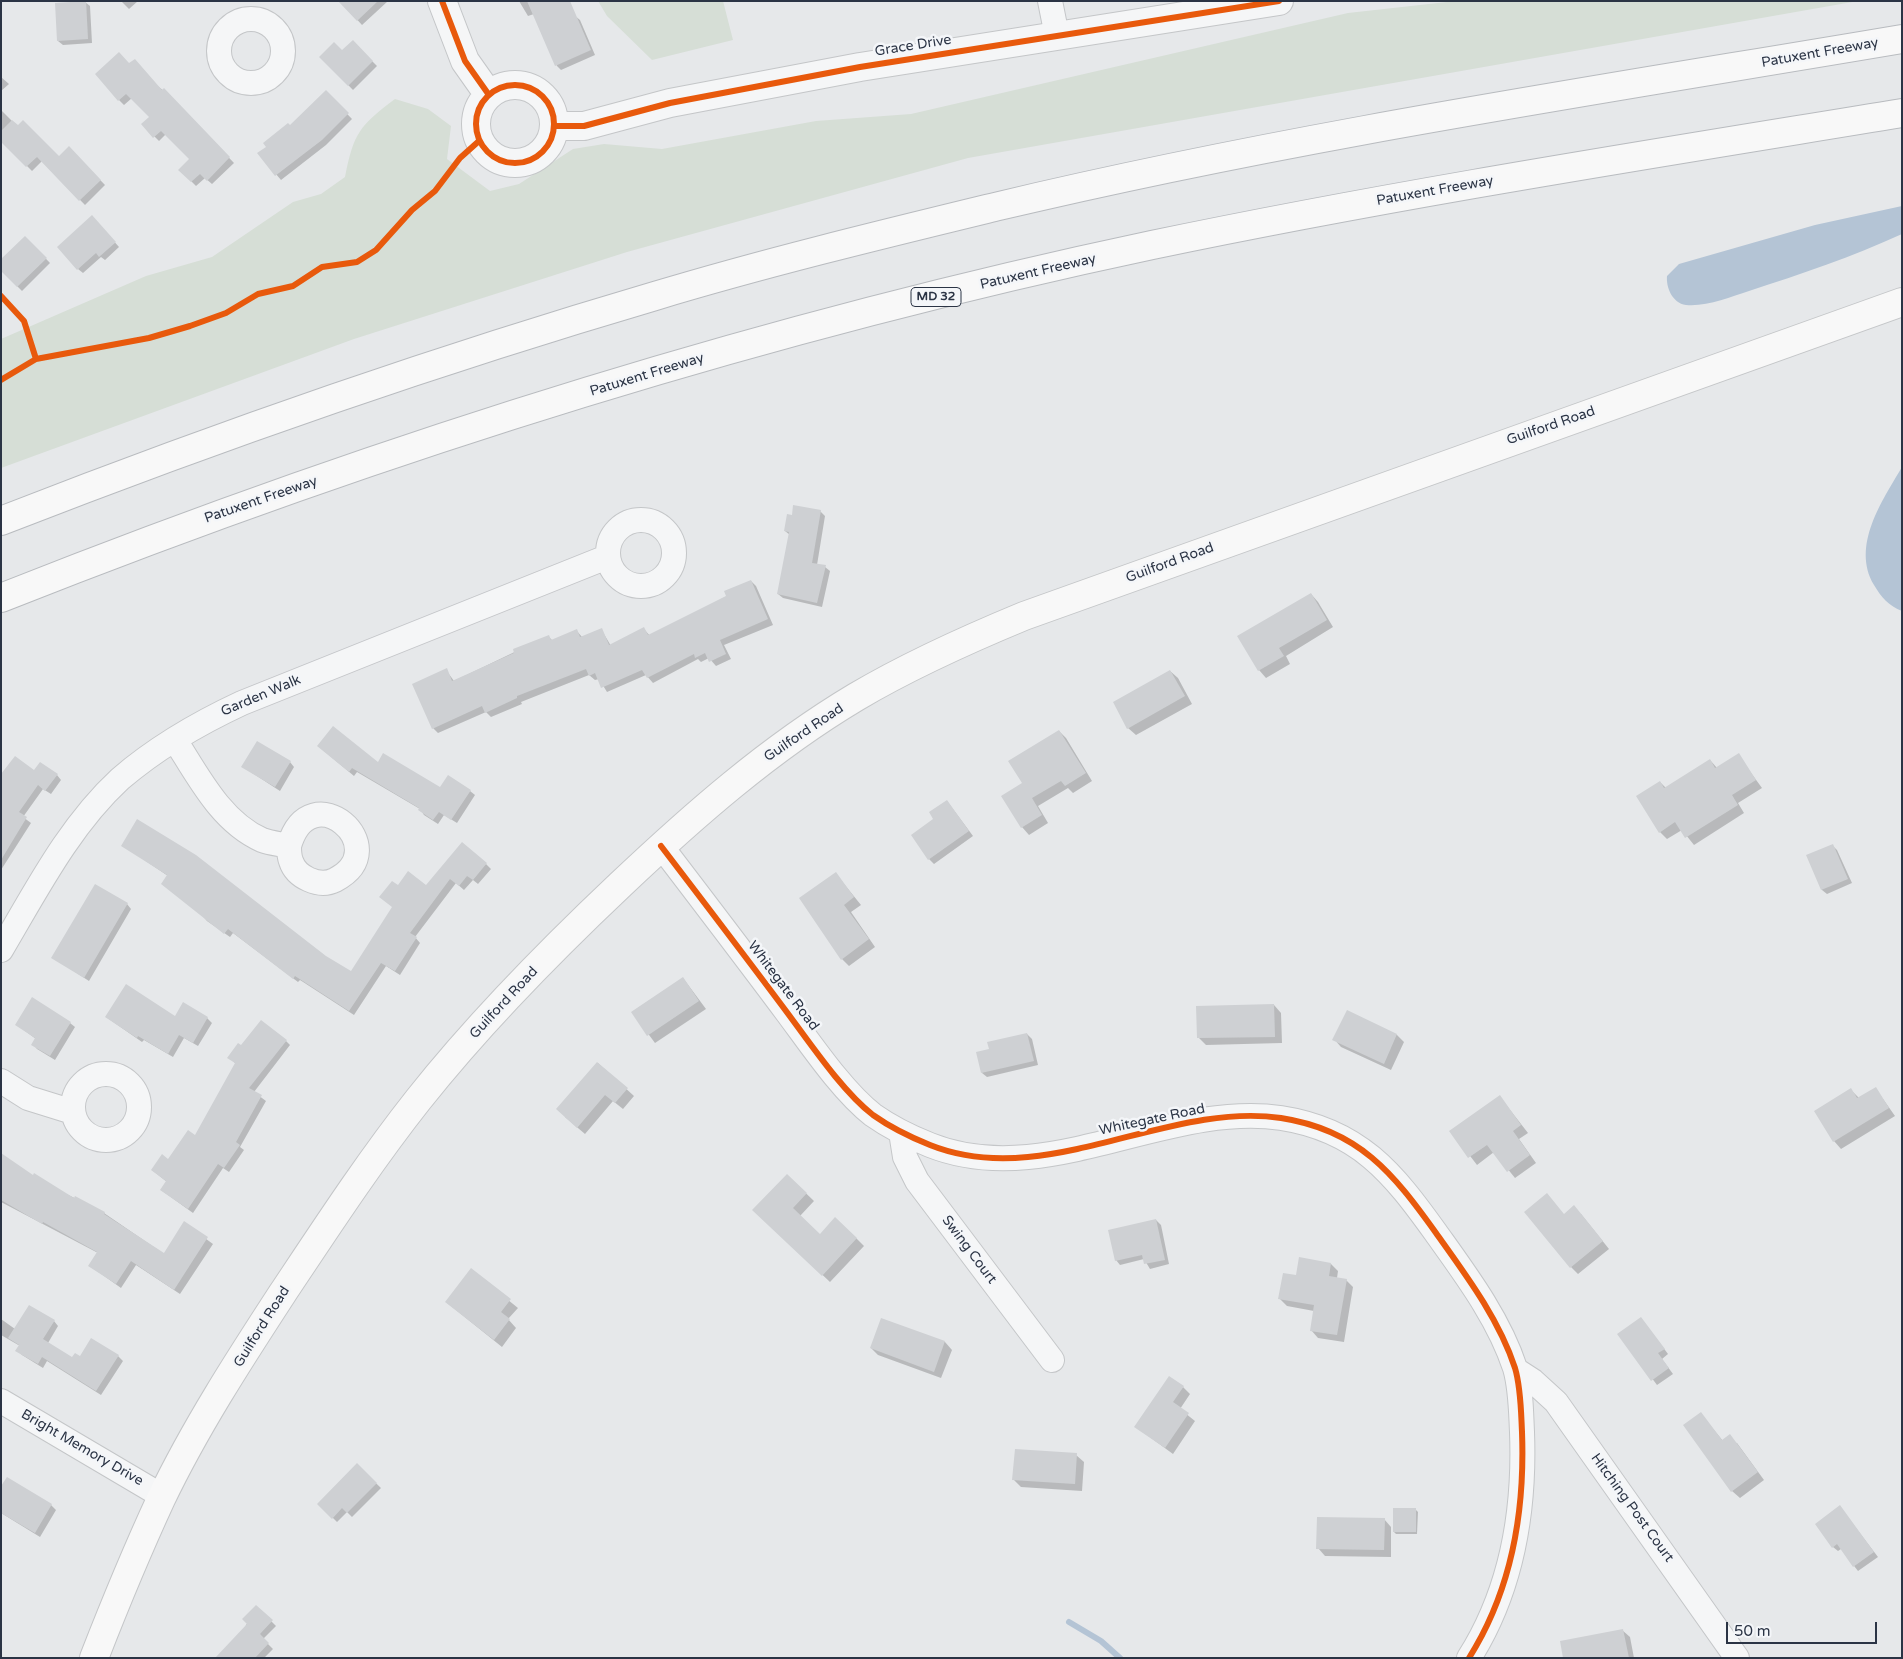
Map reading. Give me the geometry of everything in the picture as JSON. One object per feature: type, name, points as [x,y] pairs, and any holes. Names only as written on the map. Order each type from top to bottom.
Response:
[{"type":"main road","name":"Patuxent Freeway","points":[[1,521],[259,423],[457,357],[659,294],[818,252],[1008,204],[1282,146],[1902,39]]},
{"type":"main road","name":"Patuxent Freeway","points":[[1,598],[211,518],[464,431],[676,365],[826,324],[1140,248],[1290,218],[1437,190],[1902,113]]},
{"type":"main road","name":"Guilford Road","points":[[94,1658],[162,1496],[259,1330],[340,1206],[418,1100],[515,989],[661,846],[715,798],[810,727],[910,667],[965,640],[1024,616],[1318,509],[1902,302]]},
{"type":"street","points":[[442,1],[465,61],[490,95]]},
{"type":"street","points":[[1050,1],[1057,36]]},
{"type":"street","name":"Grace Drive","points":[[554,126],[584,126],[708,96],[860,67],[1279,1]]},
{"type":"street","points":[[508,85],[521,85],[536,90],[546,100],[553,114],[554,126],[552,138],[544,151],[534,159],[520,163],[508,163],[496,159],[485,150],[477,134],[476,122],[479,109],[490,95],[508,85]]},
{"type":"street","name":"Garden Walk","points":[[1,950],[53,864],[95,806],[120,780],[204,721],[242,703],[607,557]]},
{"type":"street","points":[[175,740],[213,797],[231,818],[263,840],[289,846]]},
{"type":"street","name":"Whitegate Road","points":[[661,846],[814,1049],[871,1114],[901,1132],[933,1146],[970,1154],[1008,1157],[1044,1155],[1184,1124],[1228,1118],[1276,1118],[1306,1123],[1335,1133],[1361,1148],[1375,1160],[1403,1190],[1469,1280],[1492,1318],[1516,1370],[1521,1412],[1523,1461],[1520,1504],[1514,1544],[1505,1579],[1492,1615],[1469,1658]]},
{"type":"street","points":[[1,1081],[28,1098],[73,1112]]},
{"type":"street","name":"Swing Court","points":[[901,1132],[905,1157],[917,1180],[1052,1360]]},
{"type":"street","name":"Hitching Post Court","points":[[1516,1370],[1533,1381],[1556,1402],[1737,1658]]},
{"type":"street","name":"Bright Memory Drive","points":[[1,1401],[162,1496]]},
{"type":"shaded area","points":[[598,1],[723,1],[733,40],[652,60],[607,16]]},
{"type":"shaded area","points":[[1456,1],[1858,1],[968,158],[627,252],[354,339],[1,468],[1,339],[146,276],[212,257],[293,202],[321,194],[345,177],[355,140],[360,132],[373,116],[395,99],[428,109],[451,126],[447,159],[490,191],[519,184],[573,149],[604,144],[662,149],[816,121],[911,114],[1348,13]]},
{"type":"water","points":[[1902,206],[1902,234],[1826,265],[1710,303],[1681,304],[1674,298],[1669,289],[1667,276],[1679,264],[1815,225]]},
{"type":"water","points":[[1902,467],[1902,611],[1889,604],[1874,585],[1868,570],[1866,555],[1867,539],[1878,509]]},
{"type":"building","points":[[86,1],[88,39],[57,41],[55,3]]},
{"type":"building","points":[[338,1],[378,1],[357,21]]},
{"type":"building","points":[[527,1],[570,1],[591,50],[555,66]]},
{"type":"building","points":[[353,40],[373,61],[348,86],[319,57],[334,42],[342,50]]},
{"type":"building","points":[[119,52],[129,63],[135,59],[162,90],[164,88],[230,157],[207,181],[200,174],[191,182],[178,170],[189,159],[161,131],[153,138],[141,124],[149,117],[126,94],[118,101],[95,74]]},
{"type":"building","points":[[326,90],[349,113],[322,140],[275,176],[257,153],[266,147],[263,143],[288,123],[290,125]]},
{"type":"building","points":[[12,120],[18,125],[23,120],[59,156],[69,146],[101,180],[79,201],[37,157],[26,167],[1,142],[1,131]]},
{"type":"building","points":[[92,215],[116,242],[99,257],[96,253],[77,270],[57,247]]},
{"type":"building","points":[[25,236],[47,258],[17,287],[1,271],[1,259]]},
{"type":"building","points":[[793,505],[821,510],[812,563],[826,565],[817,603],[777,594],[789,532],[784,531],[787,514],[792,515]]},
{"type":"building","points":[[751,580],[768,619],[720,640],[726,654],[709,662],[705,653],[695,658],[694,654],[647,678],[642,670],[601,688],[595,673],[589,676],[586,669],[517,696],[517,698],[485,713],[482,706],[432,729],[412,684],[447,668],[452,681],[514,653],[513,649],[549,635],[551,640],[577,629],[580,637],[602,628],[609,645],[644,627],[648,635],[726,596],[724,591]]},
{"type":"building","points":[[1311,593],[1327,620],[1279,648],[1284,656],[1258,671],[1237,636]]},
{"type":"building","points":[[1170,670],[1185,696],[1127,729],[1113,702]]},
{"type":"building","points":[[333,726],[378,762],[383,753],[440,787],[448,775],[471,790],[451,820],[439,812],[433,820],[418,810],[419,808],[352,768],[349,772],[317,746]]},
{"type":"building","points":[[1059,730],[1086,773],[1065,786],[1061,781],[1032,798],[1042,815],[1021,828],[1001,796],[1022,783],[1008,761]]},
{"type":"building","points":[[257,741],[291,761],[275,787],[241,767]]},
{"type":"building","points":[[1739,753],[1756,780],[1732,795],[1738,805],[1685,838],[1675,822],[1659,833],[1636,796],[1660,781],[1664,788],[1710,759],[1715,768]]},
{"type":"building","points":[[15,756],[34,770],[40,762],[58,774],[45,791],[38,785],[19,812],[27,817],[1,860],[1,774]]},
{"type":"building","points":[[947,800],[969,831],[928,860],[911,835],[933,819],[929,812]]},
{"type":"building","points":[[137,819],[196,855],[326,956],[351,971],[392,907],[379,897],[392,881],[398,885],[408,871],[426,885],[462,842],[487,863],[473,880],[467,876],[459,886],[450,879],[410,933],[417,937],[395,971],[381,963],[349,1011],[295,976],[293,979],[228,929],[224,934],[161,884],[167,875],[121,846]]},
{"type":"building","points":[[1833,844],[1848,879],[1821,890],[1806,855]]},
{"type":"building","points":[[836,872],[854,897],[844,905],[869,939],[841,960],[799,898]]},
{"type":"building","points":[[95,884],[128,903],[84,978],[51,958]]},
{"type":"building","points":[[683,977],[699,1001],[647,1036],[631,1012]]},
{"type":"building","points":[[126,984],[175,1016],[183,1002],[208,1017],[193,1043],[179,1035],[168,1054],[138,1036],[137,1038],[105,1017]]},
{"type":"building","points":[[32,997],[71,1022],[50,1056],[31,1045],[35,1038],[15,1025]]},
{"type":"building","points":[[1274,1004],[1275,1037],[1197,1038],[1196,1006]]},
{"type":"building","points":[[1347,1010],[1397,1034],[1384,1064],[1332,1040]]},
{"type":"building","points":[[261,1020],[287,1040],[249,1088],[262,1095],[236,1142],[240,1145],[224,1168],[218,1164],[188,1209],[160,1190],[166,1181],[151,1170],[162,1154],[168,1159],[188,1130],[195,1135],[235,1063],[227,1058],[238,1043],[241,1045]]},
{"type":"building","points":[[1027,1033],[1034,1061],[981,1073],[976,1052],[989,1049],[987,1042]]},
{"type":"building","points":[[597,1062],[628,1088],[615,1103],[605,1095],[577,1128],[556,1109]]},
{"type":"building","points":[[1876,1087],[1889,1108],[1833,1142],[1814,1111],[1851,1088],[1857,1098]]},
{"type":"building","points":[[1500,1095],[1521,1125],[1513,1131],[1530,1155],[1507,1172],[1487,1145],[1468,1158],[1449,1131]]},
{"type":"building","points":[[1,1153],[33,1175],[34,1173],[74,1198],[75,1196],[105,1212],[104,1214],[164,1253],[184,1221],[208,1237],[174,1290],[131,1261],[116,1284],[88,1266],[97,1252],[43,1222],[42,1224],[1,1200]]},
{"type":"building","points":[[787,1174],[807,1193],[793,1208],[820,1234],[835,1217],[857,1238],[822,1276],[752,1210]]},
{"type":"building","points":[[1547,1193],[1564,1214],[1574,1205],[1603,1241],[1570,1268],[1524,1212]]},
{"type":"building","points":[[1156,1219],[1165,1260],[1144,1264],[1142,1255],[1115,1261],[1108,1230]]},
{"type":"building","points":[[1299,1257],[1331,1263],[1329,1276],[1347,1279],[1337,1335],[1310,1331],[1314,1305],[1278,1299],[1283,1273],[1296,1275]]},
{"type":"building","points":[[471,1268],[511,1299],[501,1312],[510,1319],[494,1340],[445,1302]]},
{"type":"building","points":[[29,1305],[55,1320],[43,1339],[72,1357],[75,1353],[80,1356],[91,1338],[119,1355],[96,1391],[42,1357],[38,1364],[15,1351],[19,1345],[8,1338]]},
{"type":"building","points":[[1641,1317],[1665,1349],[1658,1353],[1669,1368],[1651,1381],[1617,1334]]},
{"type":"building","points":[[881,1318],[945,1341],[934,1372],[870,1348]]},
{"type":"building","points":[[1169,1376],[1184,1386],[1173,1402],[1189,1413],[1165,1448],[1134,1427]]},
{"type":"building","points":[[1701,1412],[1722,1440],[1730,1434],[1758,1472],[1731,1492],[1683,1425]]},
{"type":"building","points":[[1015,1449],[1077,1453],[1075,1484],[1012,1480]]},
{"type":"building","points":[[357,1463],[377,1483],[347,1513],[342,1508],[332,1519],[317,1504]]},
{"type":"building","points":[[7,1477],[52,1504],[35,1533],[1,1513],[1,1486]]},
{"type":"building","points":[[1840,1505],[1874,1552],[1853,1567],[1837,1544],[1832,1548],[1815,1524]]},
{"type":"building","points":[[1393,1508],[1416,1508],[1416,1532],[1393,1532]]},
{"type":"building","points":[[1317,1517],[1385,1518],[1384,1550],[1316,1549]]},
{"type":"building","points":[[256,1605],[273,1620],[260,1634],[269,1643],[255,1658],[215,1658],[247,1624],[242,1619]]},
{"type":"building","points":[[1623,1629],[1629,1658],[1563,1658],[1560,1641]]},
{"type":"waterway","points":[[1069,1622],[1101,1641],[1120,1658]]},
{"type":"cycle path","points":[[442,1],[465,61],[489,95]]},
{"type":"cycle path","points":[[554,126],[584,126],[670,103],[860,67],[1279,1]]},
{"type":"cycle path","points":[[515,85],[530,88],[543,96],[551,109],[554,124],[551,139],[543,152],[530,160],[515,163],[500,160],[487,152],[479,139],[476,124],[479,109],[487,96],[500,88],[515,85]]},
{"type":"cycle path","points":[[1,380],[36,359],[149,338],[190,326],[226,313],[258,294],[293,286],[322,267],[357,262],[376,250],[412,210],[435,191],[460,158],[479,141]]},
{"type":"cycle path","points":[[1,296],[24,321],[36,359]]},
{"type":"cycle path","points":[[661,846],[838,1080],[873,1115],[915,1139],[930,1145],[973,1156],[1017,1158],[1061,1152],[1194,1122],[1238,1116],[1281,1118],[1308,1124],[1332,1133],[1353,1144],[1389,1173],[1420,1211],[1481,1298],[1508,1350],[1515,1368],[1518,1384],[1521,1408],[1522,1462],[1521,1491],[1513,1549],[1496,1605],[1484,1632],[1469,1658]]}]
